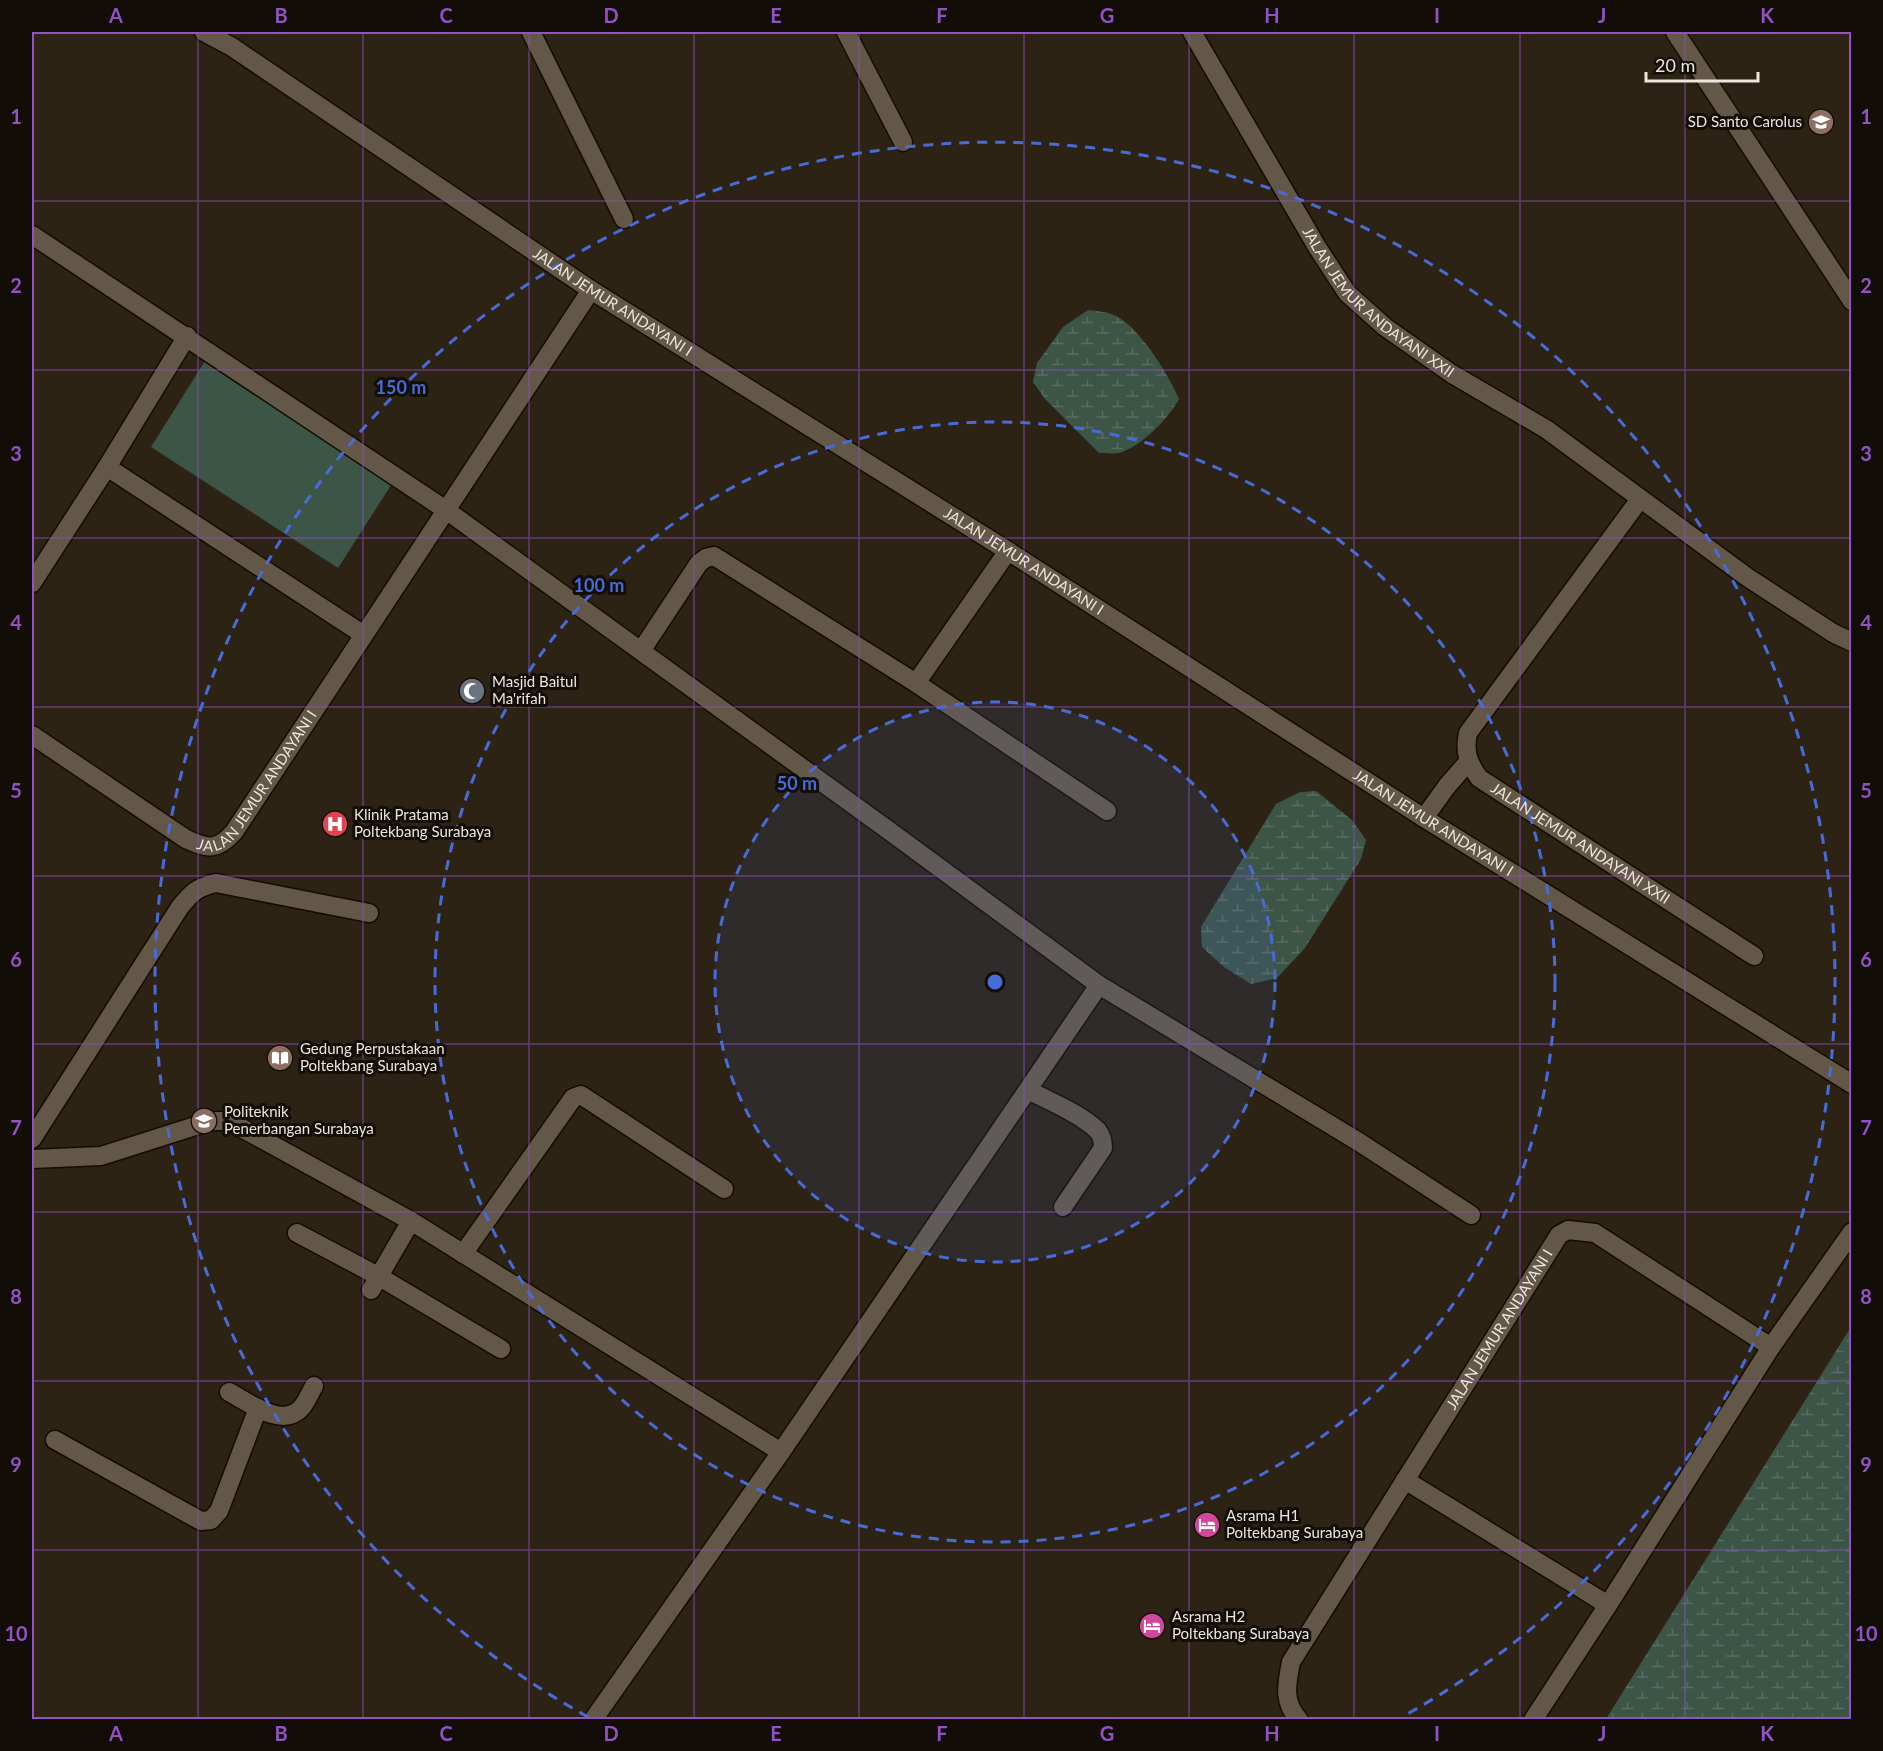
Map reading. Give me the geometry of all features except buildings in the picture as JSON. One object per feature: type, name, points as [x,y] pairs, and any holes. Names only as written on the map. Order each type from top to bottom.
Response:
[{"type":"street","name":"JALAN JEMUR ANDAYANI I","points":[[204,32],[242,54],[591,290],[1008,551],[1424,818],[1851,1084]]},
{"type":"street","points":[[531,32],[624,219]]},
{"type":"street","points":[[846,32],[903,142]]},
{"type":"street","name":"JALAN JEMUR ANDAYANI XXII","points":[[1192,32],[1317,248],[1347,293],[1384,327],[1452,374],[1546,429],[1747,577],[1833,633],[1851,642]]},
{"type":"street","points":[[1675,32],[1851,301]]},
{"type":"street","points":[[32,234],[446,510],[1099,985],[1359,1142],[1471,1215]]},
{"type":"street","name":"JALAN JEMUR ANDAYANI I","points":[[32,735],[186,839],[201,846],[214,847],[225,842],[234,832],[591,290]]},
{"type":"street","points":[[32,583],[107,467],[187,336]]},
{"type":"street","points":[[107,467],[364,635]]},
{"type":"street","points":[[1424,818],[1468,762],[1465,746],[1468,733],[1640,499]]},
{"type":"street","points":[[916,683],[1008,551]]},
{"type":"street","points":[[641,651],[699,563],[714,556],[916,683],[1107,811]]},
{"type":"street","name":"JALAN JEMUR ANDAYANI XXII","points":[[1468,762],[1479,778],[1754,956]]},
{"type":"street","points":[[32,1139],[180,907],[189,895],[201,886],[216,883],[369,913]]},
{"type":"street","points":[[593,1719],[781,1452],[1099,985]]},
{"type":"street","points":[[1028,1090],[1088,1123],[1098,1131],[1103,1142],[1103,1148],[1063,1207]]},
{"type":"street","points":[[463,1254],[577,1095],[581,1095],[724,1189]]},
{"type":"street","points":[[32,1159],[101,1156],[211,1121],[224,1121],[238,1126],[411,1221],[781,1452]]},
{"type":"street","points":[[375,1283],[411,1221]]},
{"type":"street","name":"JALAN JEMUR ANDAYANI I","points":[[1299,1719],[1294,1715],[1286,1692],[1291,1662],[1559,1235],[1568,1230],[1595,1233],[1771,1347]]},
{"type":"street","points":[[1533,1719],[1771,1347],[1851,1232]]},
{"type":"street","points":[[297,1233],[375,1283],[501,1349]]},
{"type":"street","points":[[230,1392],[278,1416],[290,1415],[302,1407],[314,1386]]},
{"type":"street","points":[[55,1440],[201,1521],[211,1520],[219,1511],[258,1408]]},
{"type":"street","points":[[1405,1480],[1608,1605]]},
{"type":"green space","points":[[1088,310],[1116,316],[1135,331],[1161,365],[1179,399],[1154,431],[1137,444],[1119,453],[1099,453],[1045,399],[1033,382],[1037,363],[1063,327]]},
{"type":"green space","points":[[205,361],[393,482],[338,568],[151,447]]},
{"type":"green space","points":[[1316,791],[1352,820],[1366,840],[1361,859],[1305,948],[1277,978],[1251,984],[1224,967],[1202,947],[1201,927],[1276,804],[1300,792]]},
{"type":"green space","points":[[1851,1327],[1851,1719],[1606,1719]]},
{"type":"place","name":"SD Santo Carolus","points":[[1821,122]]},
{"type":"place","name":"Masjid Baitul Ma'rifah","points":[[472,691]]},
{"type":"place","name":"Klinik Pratama Poltekbang Surabaya","points":[[335,824]]},
{"type":"place","name":"Gedung Perpustakaan Poltekbang Surabaya","points":[[280,1058]]},
{"type":"place","name":"Politeknik Penerbangan Surabaya","points":[[204,1121]]},
{"type":"place","name":"Asrama H1 Poltekbang Surabaya","points":[[1207,1525]]},
{"type":"place","name":"Asrama H2 Poltekbang Surabaya","points":[[1152,1626]]}]
